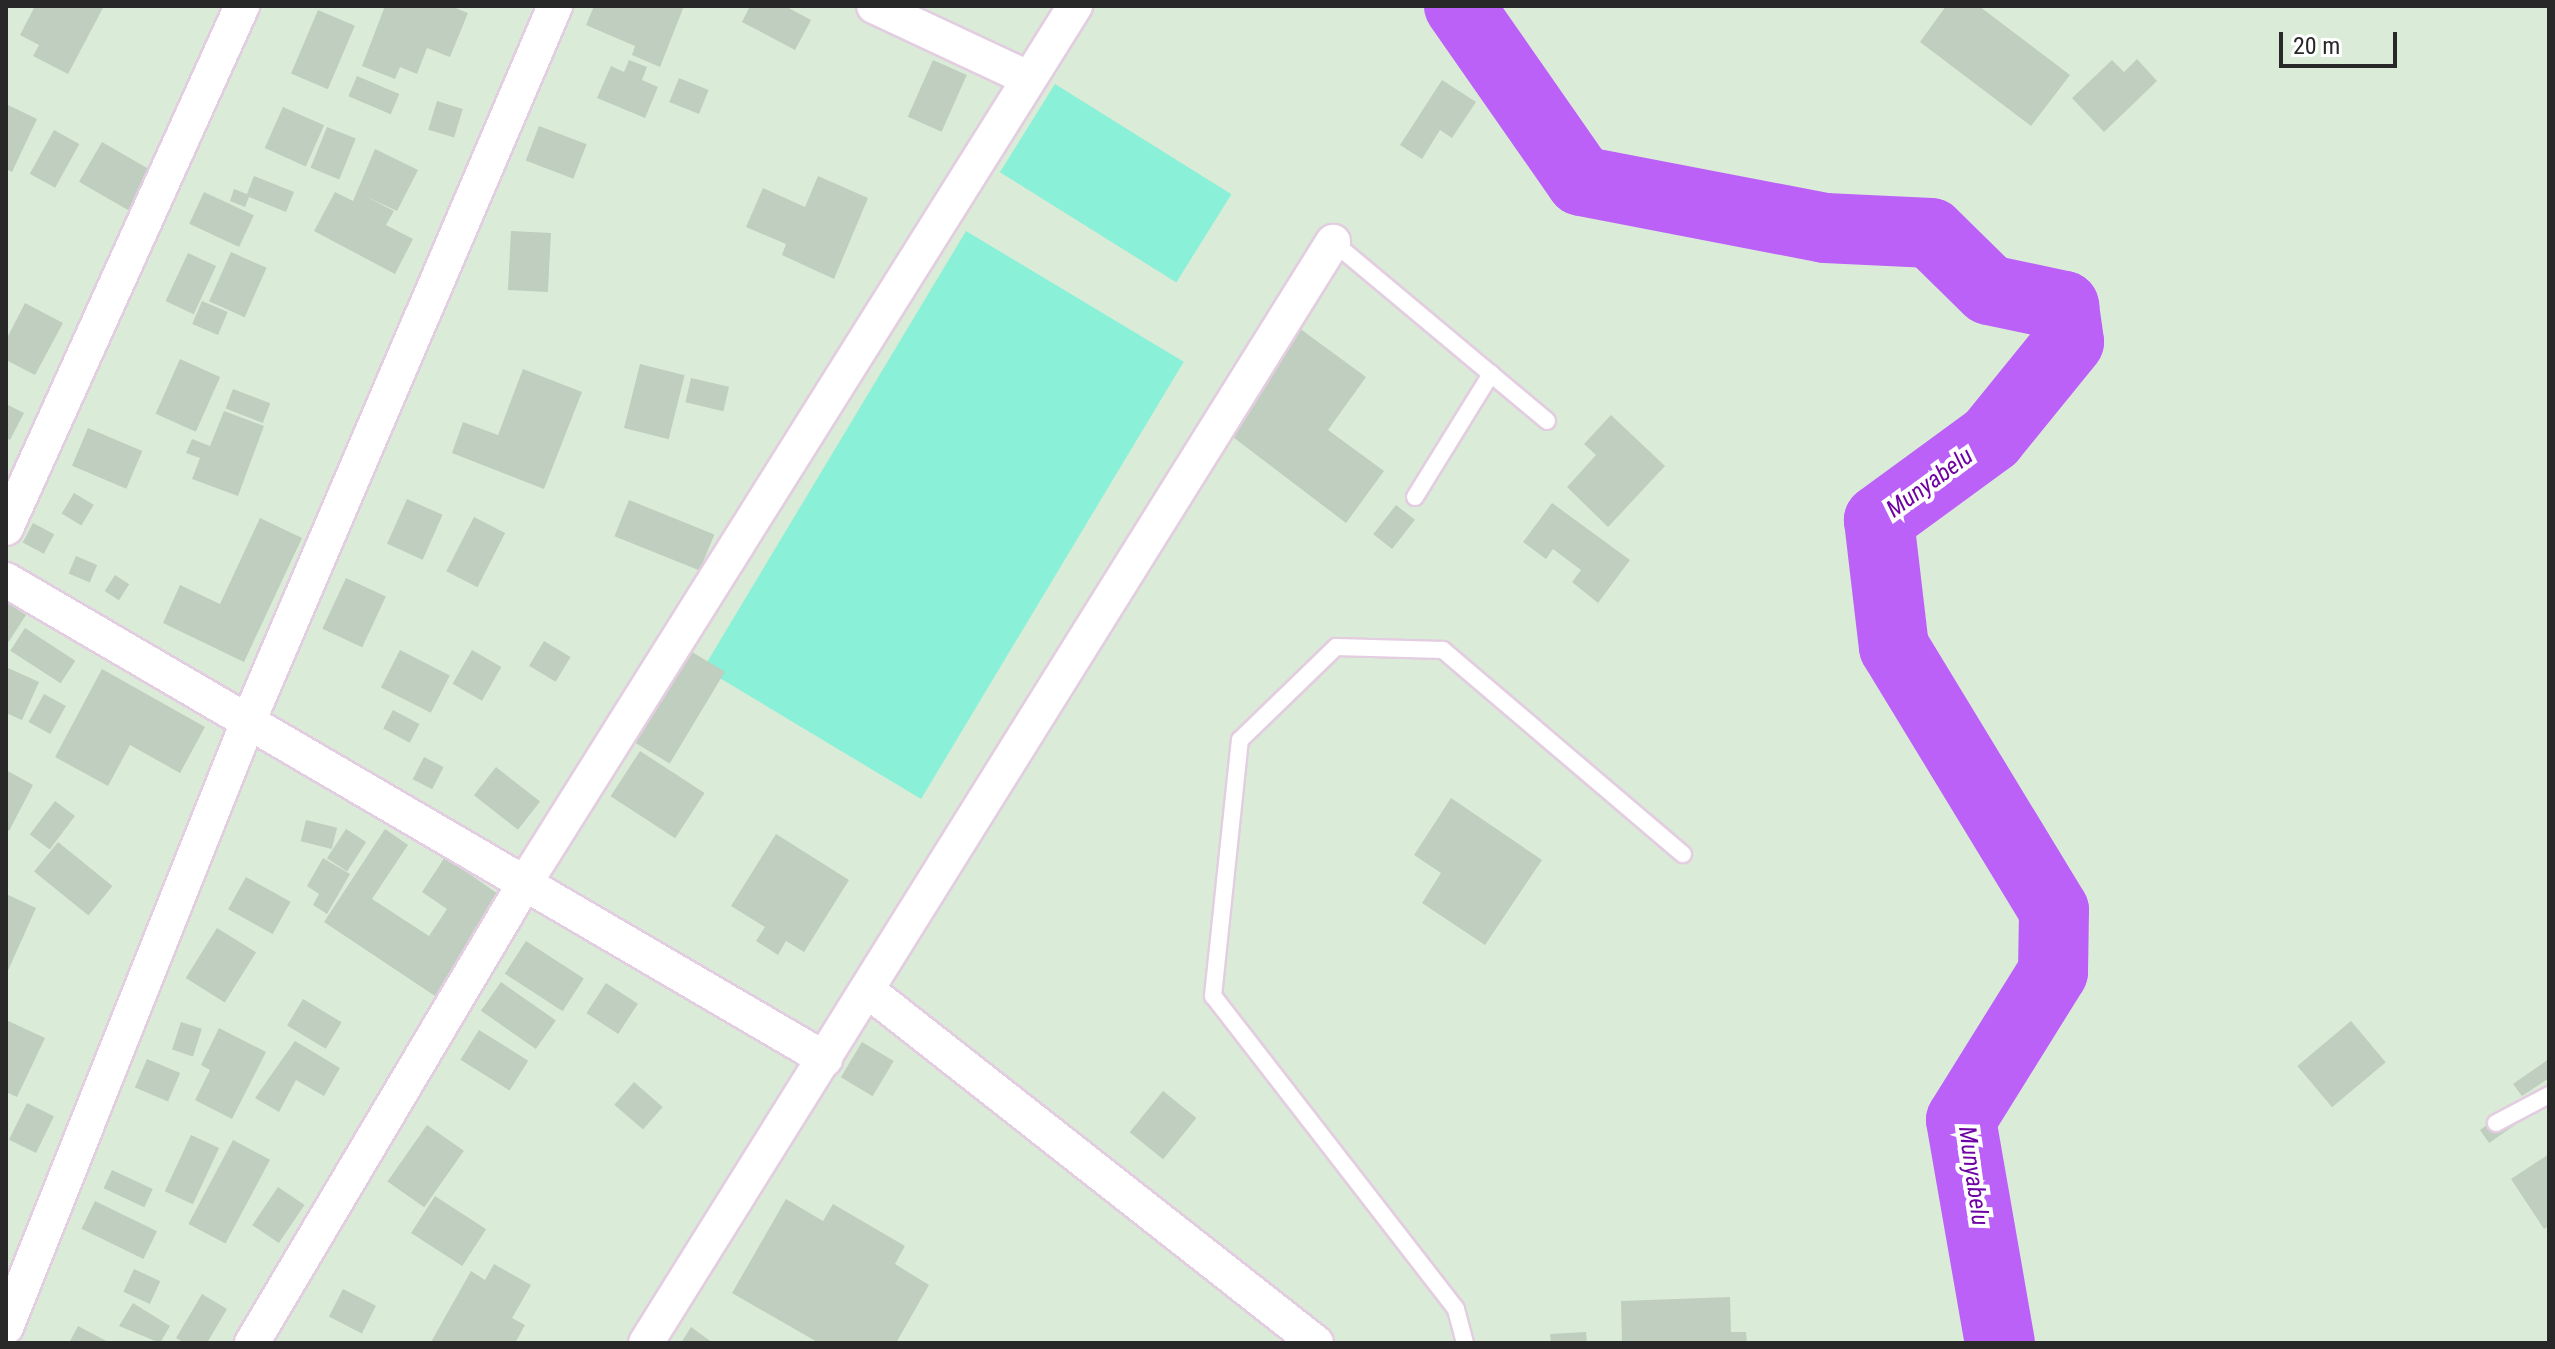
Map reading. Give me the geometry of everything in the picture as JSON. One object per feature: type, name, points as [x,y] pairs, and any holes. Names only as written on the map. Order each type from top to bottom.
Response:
[{"type":"street","points":[[6,528],[242,6]]},
{"type":"street","points":[[6,1327],[248,722],[555,6]]},
{"type":"street","points":[[874,6],[1028,78]]},
{"type":"street","points":[[252,1343],[523,886],[1075,6]]},
{"type":"street","points":[[646,1343],[1333,242]]},
{"type":"street","points":[[6,580],[523,886],[825,1059]]},
{"type":"street","points":[[867,990],[1316,1343]]},
{"type":"lane","points":[[1333,242],[1547,421]]},
{"type":"lane","points":[[1415,497],[1491,374]]},
{"type":"lane","points":[[1465,1343],[1456,1309],[1213,996],[1240,740],[1336,647],[1443,650],[1683,854]]},
{"type":"lane","points":[[2496,1123],[2549,1095]]},
{"type":"shaded area","points":[[1055,84],[1231,194],[1176,282],[1000,172]]},
{"type":"shaded area","points":[[966,231],[1184,362],[921,799],[703,668]]},
{"type":"building","points":[[35,6],[104,6],[68,74],[33,56],[39,45],[20,35]]},
{"type":"building","points":[[385,6],[451,6],[468,13],[450,57],[427,48],[417,74],[400,67],[395,79],[362,66]]},
{"type":"building","points":[[594,6],[684,6],[660,67],[632,55],[635,46],[586,25]]},
{"type":"building","points":[[750,6],[785,6],[811,20],[795,50],[742,22]]},
{"type":"building","points":[[1946,6],[1979,6],[2070,75],[2031,126],[1920,42]]},
{"type":"building","points":[[318,10],[355,26],[328,89],[291,74]]},
{"type":"building","points":[[2137,59],[2157,81],[2104,132],[2072,98],[2112,60],[2124,72]]},
{"type":"building","points":[[629,60],[647,67],[642,80],[658,87],[645,118],[597,98],[611,66],[624,72]]},
{"type":"building","points":[[933,60],[967,75],[942,132],[908,117]]},
{"type":"building","points":[[357,76],[399,94],[391,114],[348,96]]},
{"type":"building","points":[[679,78],[709,90],[699,114],[669,102]]},
{"type":"building","points":[[1442,80],[1476,102],[1452,138],[1440,130],[1422,159],[1400,145]]},
{"type":"building","points":[[437,101],[463,109],[454,138],[428,130]]},
{"type":"building","points":[[6,104],[37,119],[12,172],[6,169]]},
{"type":"building","points":[[283,107],[324,125],[306,166],[265,148]]},
{"type":"building","points":[[539,126],[587,144],[573,179],[526,161]]},
{"type":"building","points":[[327,127],[356,139],[339,179],[311,168]]},
{"type":"building","points":[[54,130],[79,144],[55,188],[30,174]]},
{"type":"building","points":[[102,142],[152,171],[129,211],[79,182]]},
{"type":"building","points":[[375,149],[418,170],[397,211],[365,196],[394,211],[386,225],[413,239],[395,274],[314,231],[335,192],[353,201]]},
{"type":"building","points":[[254,176],[294,192],[286,212],[249,197],[245,207],[230,201],[234,189],[247,194]]},
{"type":"building","points":[[818,176],[868,198],[834,279],[782,255],[786,244],[746,227],[763,188],[805,207]]},
{"type":"building","points":[[204,192],[254,215],[239,247],[189,224]]},
{"type":"building","points":[[511,231],[551,233],[548,292],[508,290]]},
{"type":"building","points":[[231,252],[267,268],[245,317],[209,301]]},
{"type":"building","points":[[188,253],[216,266],[194,314],[166,301]]},
{"type":"building","points":[[202,301],[228,312],[218,335],[192,324]]},
{"type":"building","points":[[25,303],[63,323],[35,375],[6,360],[6,340]]},
{"type":"building","points":[[1299,328],[1366,377],[1328,430],[1384,471],[1346,523],[1225,431]]},
{"type":"building","points":[[180,359],[220,377],[196,432],[156,414]]},
{"type":"building","points":[[640,364],[685,375],[669,439],[624,428]]},
{"type":"building","points":[[523,369],[582,392],[544,489],[452,453],[463,422],[498,435]]},
{"type":"building","points":[[691,378],[729,387],[723,411],[685,402]]},
{"type":"building","points":[[233,389],[270,403],[263,423],[225,409]]},
{"type":"building","points":[[6,404],[24,413],[10,440],[6,438]]},
{"type":"building","points":[[224,411],[264,426],[238,496],[192,479],[200,458],[186,453],[192,439],[210,446]]},
{"type":"building","points":[[1611,415],[1665,466],[1608,527],[1567,487],[1596,455],[1584,444]]},
{"type":"building","points":[[88,428],[142,451],[126,489],[72,466]]},
{"type":"building","points":[[74,493],[94,505],[81,525],[62,514]]},
{"type":"building","points":[[407,499],[443,515],[423,560],[387,544]]},
{"type":"building","points":[[629,500],[714,534],[700,571],[614,536]]},
{"type":"building","points":[[1552,503],[1630,560],[1598,603],[1572,582],[1581,570],[1553,549],[1546,559],[1523,542]]},
{"type":"building","points":[[1396,505],[1415,520],[1392,549],[1373,534]]},
{"type":"building","points":[[474,517],[505,533],[477,587],[446,571]]},
{"type":"building","points":[[260,518],[302,538],[244,662],[163,623],[180,585],[220,604]]},
{"type":"building","points":[[33,523],[54,534],[44,554],[23,542]]},
{"type":"building","points":[[76,556],[97,565],[90,582],[69,573]]},
{"type":"building","points":[[115,575],[129,584],[119,600],[105,591]]},
{"type":"building","points":[[346,578],[386,597],[362,647],[322,629]]},
{"type":"building","points":[[6,602],[26,615],[6,646]]},
{"type":"building","points":[[25,628],[75,661],[61,683],[10,651]]},
{"type":"building","points":[[544,641],[571,657],[556,682],[529,666]]},
{"type":"building","points":[[682,646],[725,672],[670,763],[627,738]]},
{"type":"building","points":[[400,650],[450,675],[431,713],[381,687]]},
{"type":"building","points":[[472,650],[501,667],[482,701],[452,684]]},
{"type":"building","points":[[6,667],[39,682],[22,720],[6,713]]},
{"type":"building","points":[[102,669],[205,727],[180,773],[130,745],[108,786],[55,757]]},
{"type":"building","points":[[44,694],[66,706],[50,734],[28,722]]},
{"type":"building","points":[[393,710],[419,724],[410,743],[383,729]]},
{"type":"building","points":[[640,751],[705,793],[675,838],[611,796]]},
{"type":"building","points":[[424,757],[444,767],[432,789],[413,779]]},
{"type":"building","points":[[496,767],[540,801],[518,830],[474,795]]},
{"type":"building","points":[[6,770],[33,785],[9,831],[6,829]]},
{"type":"building","points":[[1451,798],[1542,860],[1485,945],[1422,903],[1441,873],[1414,855]]},
{"type":"building","points":[[55,801],[75,816],[50,850],[30,835]]},
{"type":"building","points":[[306,820],[337,828],[332,849],[301,841]]},
{"type":"building","points":[[346,829],[366,842],[347,871],[327,858]]},
{"type":"building","points":[[385,829],[408,845],[372,899],[429,936],[447,909],[422,892],[445,857],[501,896],[435,996],[324,922]]},
{"type":"building","points":[[776,834],[849,880],[804,952],[786,941],[778,955],[756,941],[765,927],[731,906]]},
{"type":"building","points":[[58,842],[112,886],[88,916],[34,872]]},
{"type":"building","points":[[323,858],[350,874],[327,914],[313,905],[319,894],[307,886]]},
{"type":"building","points":[[246,877],[291,902],[273,934],[228,909]]},
{"type":"building","points":[[6,894],[36,908],[6,975]]},
{"type":"building","points":[[217,928],[256,952],[225,1002],[186,978]]},
{"type":"building","points":[[526,941],[584,979],[563,1011],[505,974]]},
{"type":"building","points":[[501,982],[556,1020],[536,1049],[481,1011]]},
{"type":"building","points":[[606,983],[638,1004],[618,1034],[586,1013]]},
{"type":"building","points":[[303,999],[342,1022],[326,1049],[287,1026]]},
{"type":"building","points":[[6,1020],[45,1038],[17,1097],[6,1092]]},
{"type":"building","points":[[2351,1021],[2386,1062],[2332,1107],[2297,1066]]},
{"type":"building","points":[[181,1022],[202,1029],[193,1056],[172,1050]]},
{"type":"building","points":[[219,1028],[266,1052],[232,1119],[195,1100],[210,1070],[201,1065]]},
{"type":"building","points":[[479,1030],[528,1061],[510,1090],[460,1060]]},
{"type":"building","points":[[295,1041],[340,1068],[324,1096],[296,1080],[279,1112],[255,1098]]},
{"type":"building","points":[[862,1042],[894,1061],[873,1096],[841,1077]]},
{"type":"building","points":[[147,1059],[180,1073],[168,1102],[135,1088]]},
{"type":"building","points":[[2549,1059],[2549,1078],[2522,1096],[2513,1084]]},
{"type":"building","points":[[634,1082],[663,1107],[643,1130],[614,1105]]},
{"type":"building","points":[[1163,1091],[1196,1118],[1163,1159],[1130,1132]]},
{"type":"building","points":[[27,1103],[54,1116],[36,1153],[9,1140]]},
{"type":"building","points":[[2507,1111],[2516,1124],[2489,1143],[2480,1130]]},
{"type":"building","points":[[427,1125],[464,1151],[424,1207],[387,1182]]},
{"type":"building","points":[[191,1135],[219,1148],[193,1204],[165,1191]]},
{"type":"building","points":[[233,1140],[270,1160],[225,1244],[188,1224]]},
{"type":"building","points":[[2549,1154],[2549,1226],[2544,1229],[2511,1179]]},
{"type":"building","points":[[112,1170],[153,1189],[144,1207],[104,1188]]},
{"type":"building","points":[[278,1187],[305,1205],[279,1243],[252,1225]]},
{"type":"building","points":[[435,1196],[486,1229],[462,1266],[411,1233]]},
{"type":"building","points":[[786,1199],[823,1221],[833,1204],[905,1246],[895,1264],[929,1285],[896,1343],[819,1343],[732,1293]]},
{"type":"building","points":[[95,1201],[157,1231],[143,1259],[81,1229]]},
{"type":"building","points":[[494,1264],[531,1285],[512,1318],[525,1325],[515,1343],[431,1342],[471,1271],[485,1280]]},
{"type":"building","points":[[134,1269],[160,1281],[150,1304],[123,1292]]},
{"type":"building","points":[[343,1289],[376,1306],[362,1333],[329,1317]]},
{"type":"building","points":[[202,1294],[227,1309],[207,1343],[185,1343],[176,1338]]},
{"type":"building","points":[[1730,1297],[1731,1332],[1746,1332],[1747,1343],[1622,1343],[1621,1301]]},
{"type":"building","points":[[133,1303],[170,1326],[160,1343],[119,1326]]},
{"type":"building","points":[[78,1326],[110,1343],[69,1343]]},
{"type":"building","points":[[691,1327],[713,1343],[681,1343]]},
{"type":"building","points":[[1586,1332],[1587,1343],[1551,1343],[1550,1334]]},
{"type":"waterway","name":"Munyabelu","points":[[1459,6],[1581,181],[1825,228],[1931,233],[1989,290],[2064,306],[2069,342],[1991,438],[1879,520],[1894,647],[2054,910],[2053,972],[1961,1120],[2000,1343]]}]
